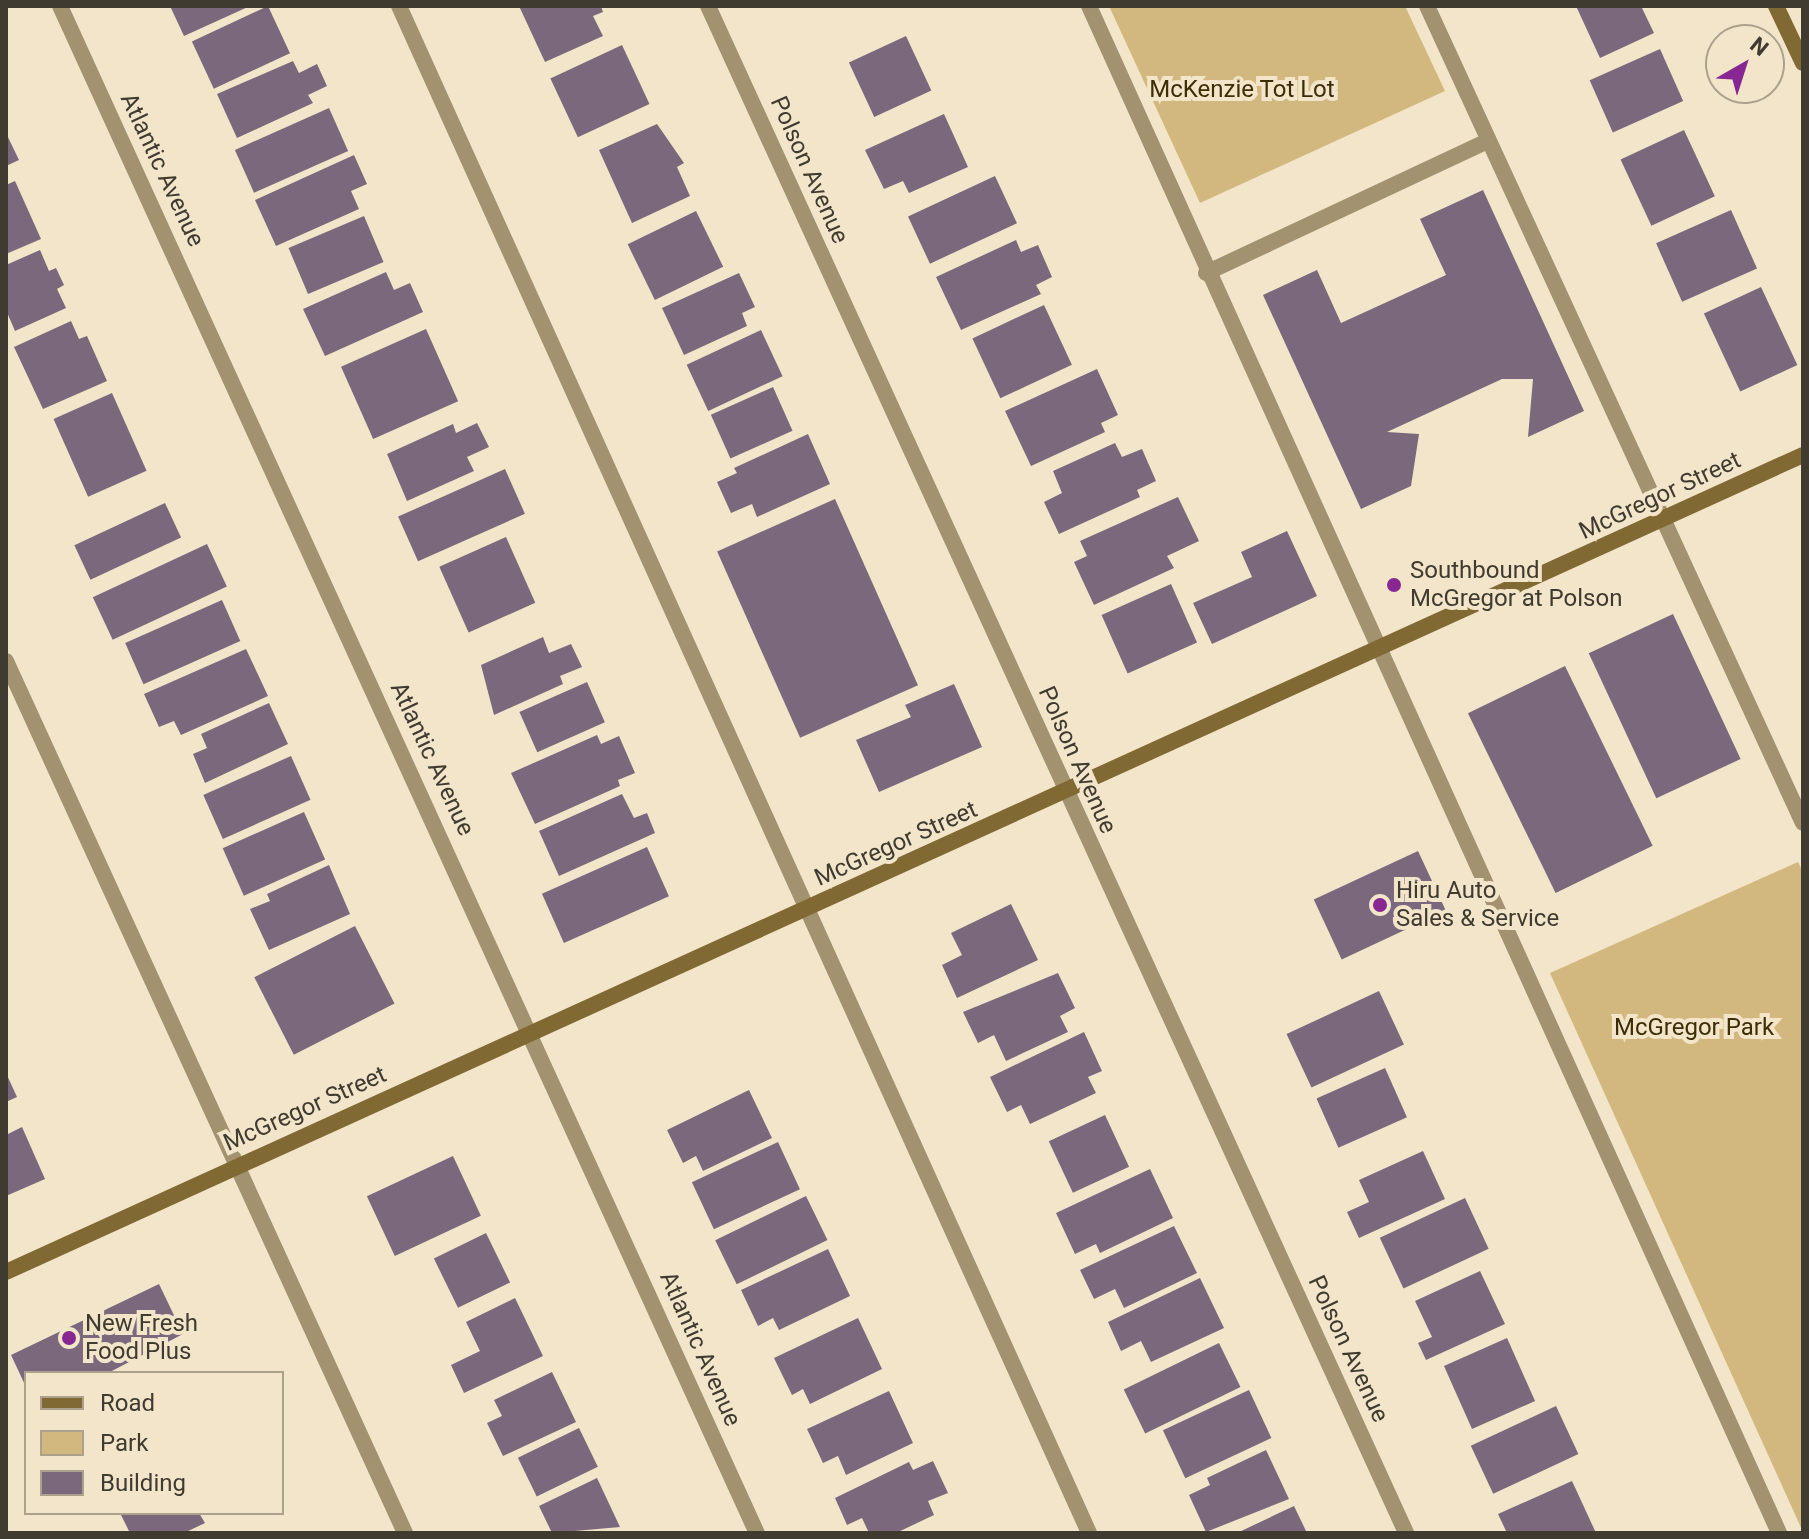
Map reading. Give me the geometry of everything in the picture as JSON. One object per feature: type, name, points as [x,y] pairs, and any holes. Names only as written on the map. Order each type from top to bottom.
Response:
[{"type":"main road","points":[[1776,6],[1803,63]]},
{"type":"main road","name":"McGregor Street","points":[[6,1272],[235,1165],[532,1036],[1382,651],[1803,455]]},
{"type":"street","name":"Atlantic Avenue","points":[[60,6],[757,1533]]},
{"type":"street","points":[[399,6],[659,571],[804,912],[1089,1533]]},
{"type":"street","name":"Polson Avenue","points":[[708,6],[1406,1533]]},
{"type":"street","points":[[1089,6],[1206,273],[1382,651],[1779,1533]]},
{"type":"street","points":[[1427,6],[1803,823]]},
{"type":"street","points":[[1206,273],[1488,141]]},
{"type":"street","points":[[6,661],[405,1533]]},
{"type":"green space","name":"McKenzie Tot Lot","points":[[1109,6],[1405,6],[1445,91],[1200,203]]},
{"type":"green space","name":"McGregor Park","points":[[1798,862],[1803,872],[1803,1532],[1550,973]]},
{"type":"building","points":[[170,6],[250,6],[184,36]]},
{"type":"building","points":[[268,6],[290,53],[214,89],[192,41]]},
{"type":"building","points":[[519,6],[601,6],[603,12],[593,16],[603,36],[545,62]]},
{"type":"building","points":[[1576,6],[1641,6],[1654,33],[1600,58]]},
{"type":"building","points":[[906,36],[931,90],[874,117],[849,63]]},
{"type":"building","points":[[622,45],[649,104],[578,137],[550,78]]},
{"type":"building","points":[[1660,49],[1683,101],[1613,132],[1590,80]]},
{"type":"building","points":[[293,61],[299,73],[317,64],[327,86],[308,95],[313,103],[237,138],[217,94]]},
{"type":"building","points":[[329,108],[348,151],[254,193],[235,150]]},
{"type":"building","points":[[944,114],[968,167],[909,193],[903,181],[884,189],[865,150]]},
{"type":"building","points":[[657,124],[684,163],[677,167],[690,196],[632,223],[599,150]]},
{"type":"building","points":[[1684,130],[1715,196],[1651,226],[1621,160]]},
{"type":"building","points":[[6,133],[19,160],[6,166]]},
{"type":"building","points":[[354,155],[367,184],[351,191],[359,209],[276,246],[255,200]]},
{"type":"building","points":[[995,176],[1017,223],[930,264],[908,217]]},
{"type":"building","points":[[15,181],[41,239],[6,254],[6,185]]},
{"type":"building","points":[[1483,190],[1584,411],[1528,437],[1533,379],[1502,379],[1387,432],[1419,434],[1411,486],[1361,509],[1263,295],[1317,270],[1341,323],[1446,275],[1420,219]]},
{"type":"building","points":[[1731,210],[1757,268],[1682,302],[1656,243]]},
{"type":"building","points":[[696,211],[723,267],[655,300],[628,244]]},
{"type":"building","points":[[364,216],[384,262],[308,294],[289,248]]},
{"type":"building","points":[[1016,240],[1021,252],[1038,245],[1052,277],[1036,285],[1041,294],[961,330],[936,277]]},
{"type":"building","points":[[40,250],[49,271],[56,268],[64,285],[57,289],[66,308],[15,331],[6,310],[6,265]]},
{"type":"building","points":[[386,272],[394,290],[410,283],[423,312],[325,356],[303,309]]},
{"type":"building","points":[[739,273],[755,307],[742,313],[747,326],[684,355],[662,308]]},
{"type":"building","points":[[1761,287],[1797,365],[1740,392],[1704,314]]},
{"type":"building","points":[[1044,305],[1072,365],[1000,398],[972,338]]},
{"type":"building","points":[[71,321],[79,339],[87,336],[107,381],[43,409],[14,347]]},
{"type":"building","points":[[426,329],[458,401],[373,439],[341,367]]},
{"type":"building","points":[[761,330],[783,376],[708,411],[687,365]]},
{"type":"building","points":[[1097,369],[1118,415],[1101,423],[1105,432],[1031,466],[1005,411]]},
{"type":"building","points":[[773,387],[793,431],[730,459],[711,415]]},
{"type":"building","points":[[112,393],[147,471],[88,497],[54,419]]},
{"type":"building","points":[[477,423],[489,447],[467,457],[474,471],[407,501],[387,454],[453,424],[456,433]]},
{"type":"building","points":[[808,434],[830,484],[757,517],[752,504],[731,513],[717,482],[737,473],[734,468]]},
{"type":"building","points":[[1115,443],[1122,457],[1142,449],[1156,481],[1137,490],[1140,497],[1059,534],[1044,502],[1062,493],[1053,471]]},
{"type":"building","points":[[505,469],[525,514],[418,561],[398,517]]},
{"type":"building","points":[[1178,497],[1199,541],[1167,556],[1174,568],[1094,605],[1074,562],[1087,556],[1080,541]]},
{"type":"building","points":[[835,499],[918,685],[800,738],[717,551]]},
{"type":"building","points":[[165,503],[181,537],[90,580],[74,545]]},
{"type":"building","points":[[1287,531],[1317,596],[1212,644],[1193,603],[1252,577],[1241,552]]},
{"type":"building","points":[[506,537],[535,603],[469,632],[439,567]]},
{"type":"building","points":[[207,544],[227,587],[113,640],[93,597]]},
{"type":"building","points":[[1171,584],[1197,642],[1128,673],[1102,615]]},
{"type":"building","points":[[222,600],[240,641],[143,684],[125,643]]},
{"type":"building","points":[[1673,614],[1741,759],[1656,798],[1589,653]]},
{"type":"building","points":[[543,637],[549,653],[571,644],[582,667],[560,676],[563,684],[494,715],[481,665]]},
{"type":"building","points":[[246,649],[268,696],[181,735],[174,721],[159,727],[144,694]]},
{"type":"building","points":[[1565,666],[1653,846],[1556,893],[1468,713]]},
{"type":"building","points":[[587,682],[605,722],[537,752],[519,712]]},
{"type":"building","points":[[954,684],[982,747],[879,792],[856,740],[911,717],[905,705]]},
{"type":"building","points":[[269,703],[288,744],[205,783],[193,754],[207,748],[201,734]]},
{"type":"building","points":[[597,735],[601,744],[619,736],[635,773],[618,780],[620,786],[535,824],[511,773]]},
{"type":"building","points":[[291,756],[311,800],[223,839],[203,795]]},
{"type":"building","points":[[622,794],[634,818],[647,813],[655,833],[559,876],[539,831]]},
{"type":"building","points":[[304,812],[325,860],[244,896],[223,848]]},
{"type":"building","points":[[647,847],[669,896],[564,943],[542,894]]},
{"type":"building","name":"Hiru Auto Sales & Service","points":[[1418,851],[1446,911],[1342,959],[1314,900]]},
{"type":"building","points":[[329,865],[350,914],[269,950],[250,909],[270,901],[267,894]]},
{"type":"building","points":[[1011,904],[1038,960],[957,998],[942,965],[962,955],[951,933]]},
{"type":"building","points":[[355,926],[394,1004],[294,1055],[254,977]]},
{"type":"building","points":[[1058,973],[1075,1008],[1060,1016],[1068,1032],[1006,1061],[994,1035],[978,1043],[963,1012]]},
{"type":"building","points":[[1379,991],[1404,1044],[1311,1088],[1287,1034]]},
{"type":"building","points":[[1084,1032],[1102,1071],[1088,1077],[1096,1093],[1030,1124],[1021,1105],[1007,1112],[990,1077]]},
{"type":"building","points":[[1385,1068],[1407,1117],[1338,1148],[1316,1099]]},
{"type":"building","points":[[6,1073],[17,1097],[6,1102]]},
{"type":"building","points":[[749,1090],[772,1138],[703,1171],[696,1156],[683,1163],[667,1130]]},
{"type":"building","points":[[1105,1115],[1129,1167],[1073,1193],[1049,1141]]},
{"type":"building","points":[[22,1127],[45,1179],[6,1196],[6,1135]]},
{"type":"building","points":[[778,1142],[800,1189],[714,1229],[692,1182]]},
{"type":"building","points":[[1423,1151],[1445,1199],[1359,1238],[1347,1212],[1369,1202],[1359,1180]]},
{"type":"building","points":[[453,1156],[481,1216],[395,1256],[367,1196]]},
{"type":"building","points":[[1150,1169],[1173,1218],[1100,1253],[1096,1244],[1075,1254],[1056,1213]]},
{"type":"building","points":[[806,1196],[827,1240],[737,1284],[715,1240]]},
{"type":"building","points":[[1465,1198],[1489,1249],[1403,1288],[1380,1238]]},
{"type":"building","points":[[1174,1226],[1197,1273],[1124,1308],[1115,1289],[1094,1299],[1080,1270]]},
{"type":"building","points":[[486,1233],[510,1282],[458,1308],[434,1258]]},
{"type":"building","points":[[828,1249],[850,1296],[779,1330],[773,1318],[758,1326],[741,1290]]},
{"type":"building","points":[[1480,1271],[1505,1324],[1426,1360],[1418,1343],[1432,1337],[1415,1301]]},
{"type":"building","points":[[1200,1278],[1224,1328],[1151,1362],[1141,1341],[1121,1351],[1108,1322]]},
{"type":"building","points":[[159,1284],[183,1334],[112,1371],[24,1371],[24,1383],[11,1355]]},
{"type":"building","points":[[515,1298],[543,1356],[464,1393],[451,1365],[480,1351],[466,1322]]},
{"type":"building","points":[[858,1318],[882,1369],[810,1404],[803,1389],[792,1395],[774,1358]]},
{"type":"building","points":[[1507,1338],[1535,1401],[1472,1429],[1444,1366]]},
{"type":"building","points":[[1219,1343],[1240,1387],[1145,1434],[1124,1389]]},
{"type":"building","points":[[552,1372],[576,1422],[503,1456],[487,1423],[502,1416],[494,1400]]},
{"type":"building","points":[[1249,1390],[1271,1438],[1185,1478],[1163,1430]]},
{"type":"building","points":[[889,1391],[913,1443],[846,1475],[838,1456],[823,1463],[807,1429]]},
{"type":"building","points":[[1556,1406],[1578,1454],[1493,1494],[1471,1446]]},
{"type":"building","points":[[579,1428],[598,1467],[537,1496],[518,1458]]},
{"type":"building","points":[[1266,1450],[1289,1499],[1206,1532],[1189,1495],[1210,1485],[1207,1478]]},
{"type":"building","points":[[933,1461],[948,1493],[928,1501],[934,1515],[896,1533],[869,1533],[862,1518],[847,1525],[835,1498],[909,1462],[913,1470]]},
{"type":"building","points":[[597,1478],[620,1527],[552,1533],[539,1506]]},
{"type":"building","points":[[1572,1481],[1596,1533],[1507,1533],[1498,1514]]},
{"type":"building","points":[[1294,1506],[1307,1533],[1237,1533]]},
{"type":"building","points":[[121,1515],[200,1515],[205,1523],[184,1533],[130,1533]]},
{"type":"place","name":"Southbound McGregor at Polson","points":[[1394,585]]},
{"type":"place","name":"Hiru Auto Sales & Service","points":[[1380,905]]},
{"type":"place","name":"New Fresh Food Plus","points":[[69,1338]]}]
